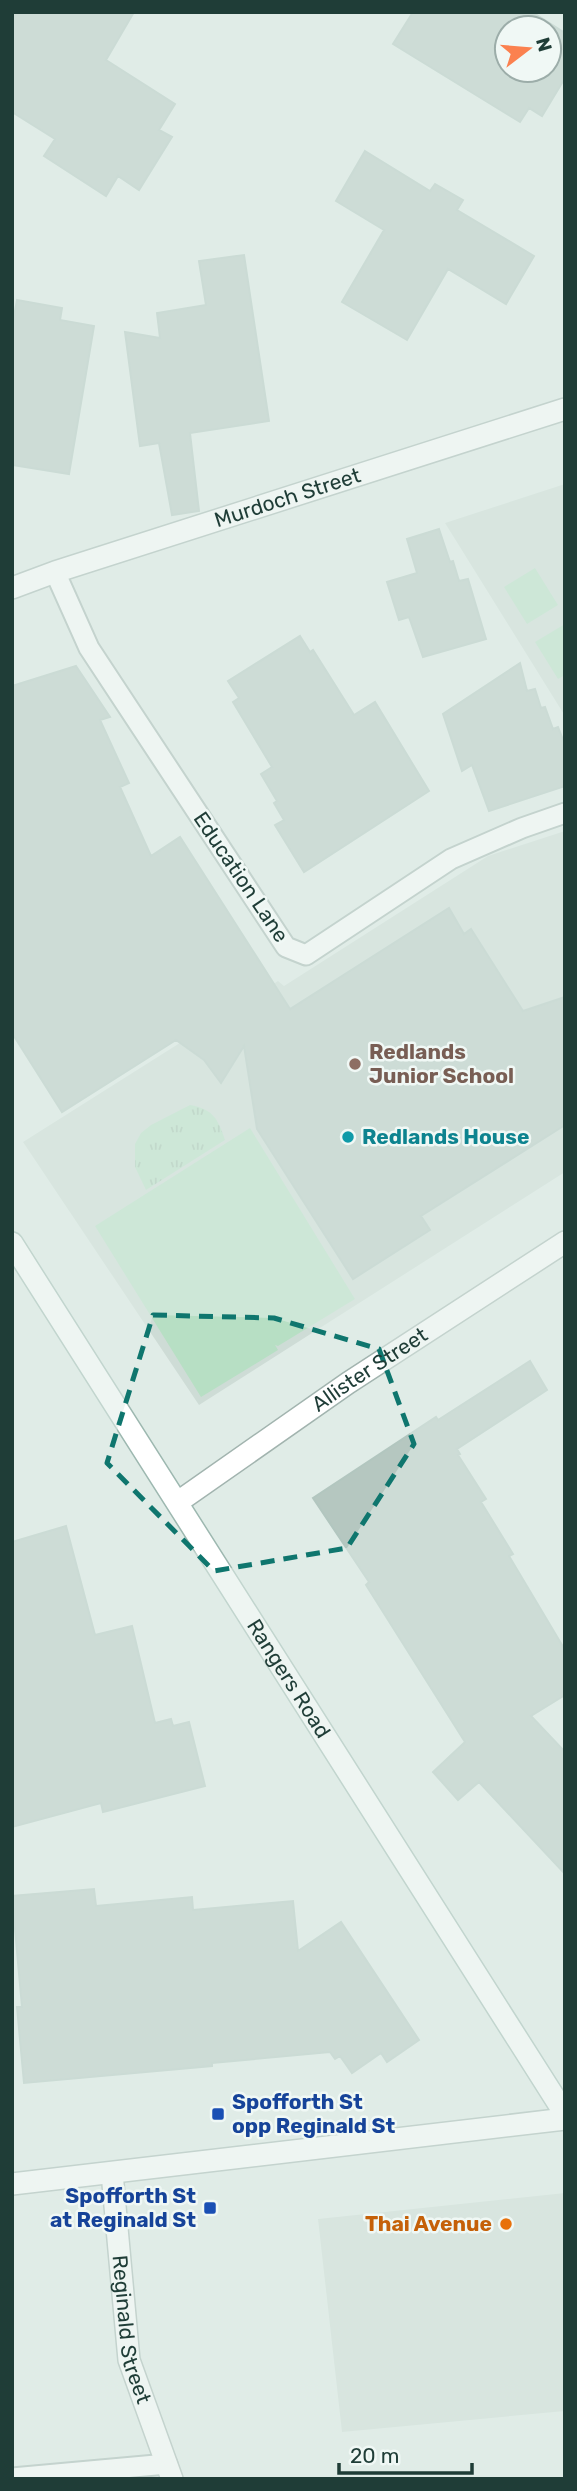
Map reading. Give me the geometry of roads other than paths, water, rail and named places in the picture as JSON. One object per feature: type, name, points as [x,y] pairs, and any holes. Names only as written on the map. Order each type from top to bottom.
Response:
[{"type":"street","name":"Murdoch Street","points":[[12,587],[565,409]]},
{"type":"street","name":"Allister Street","points":[[177,1502],[348,1383],[565,1242]]},
{"type":"street","name":"Rangers Road","points":[[12,1243],[565,2117]]},
{"type":"street","points":[[12,2184],[565,2117]]},
{"type":"street","name":"Reginald Street","points":[[112,2173],[129,2360],[169,2471]]},
{"type":"lane","name":"Education Lane","points":[[55,572],[89,648],[286,947],[306,955],[451,859],[522,828],[565,813]]},
{"type":"lane","points":[[12,2478],[169,2471]]},
{"type":"place","name":"Redlands Junior School","points":[[355,1064]]},
{"type":"place","name":"Redlands House","points":[[348,1137]]},
{"type":"place","name":"Spofforth St opp Reginald St","points":[[218,2114]]},
{"type":"place","name":"Spofforth St at Reginald St","points":[[210,2208]]},
{"type":"place","name":"Thai Avenue","points":[[506,2224]]}]
